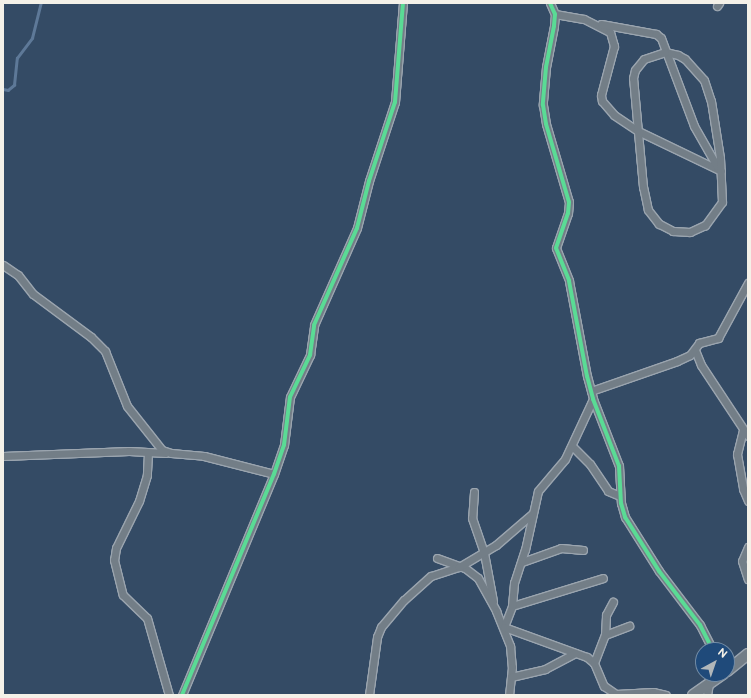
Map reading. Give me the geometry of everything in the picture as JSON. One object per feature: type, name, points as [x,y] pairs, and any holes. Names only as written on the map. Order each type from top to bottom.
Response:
[{"type":"street","points":[[182,695],[274,474],[284,445],[290,397],[310,355],[314,325],[357,228],[369,181],[395,102],[402,3]]},
{"type":"street","points":[[550,3],[555,14],[543,105],[546,124],[569,202],[568,213],[556,248],[569,281],[591,391],[620,466],[620,496],[622,510],[630,526],[662,575],[700,625],[709,642]]},
{"type":"street","points":[[555,14],[656,34],[661,38],[665,52],[698,136],[711,160],[721,171]]},
{"type":"street","points":[[595,23],[610,32],[614,40],[601,90],[602,101],[614,115],[638,131],[721,171]]},
{"type":"street","points":[[665,52],[678,55],[685,59],[704,80],[711,102],[721,171],[722,202],[713,218],[698,230],[680,232],[666,229],[654,218],[646,206],[633,85],[635,70],[644,59],[665,52]]},
{"type":"street","points":[[3,265],[18,276],[32,294],[91,337],[105,351],[127,406],[166,453]]},
{"type":"street","points":[[591,391],[677,361],[695,350],[699,343],[718,338],[748,283]]},
{"type":"street","points":[[695,350],[701,365],[745,433],[737,454],[743,489],[748,501]]},
{"type":"street","points":[[504,627],[512,606],[514,583],[522,562],[538,491],[565,459],[593,399]]},
{"type":"street","points":[[572,446],[590,464],[608,491],[620,496]]},
{"type":"street","points":[[3,456],[129,451],[166,453],[204,456],[274,474]]},
{"type":"street","points":[[148,453],[147,475],[139,502],[116,548],[114,560],[123,595],[147,618],[169,695]]},
{"type":"street","points":[[474,492],[472,518],[484,553],[496,611]]},
{"type":"street","points":[[370,695],[374,647],[381,627],[404,600],[431,576],[459,567],[484,553],[532,514]]},
{"type":"street","points":[[748,547],[742,561],[748,579]]},
{"type":"street","points":[[522,562],[561,548],[583,550]]},
{"type":"street","points":[[437,558],[465,568],[478,578],[496,611],[504,627],[510,646],[511,677],[509,695]]},
{"type":"street","points":[[512,606],[603,578]]},
{"type":"street","points":[[594,663],[605,635],[605,618],[613,602]]},
{"type":"street","points":[[605,635],[628,626]]},
{"type":"street","points":[[504,627],[575,653],[594,663],[604,686],[616,694],[653,692],[666,695]]},
{"type":"street","points":[[511,677],[545,670],[575,653]]},
{"type":"street","points":[[735,663],[748,654]]},
{"type":"street","points":[[693,695],[712,682]]},
{"type":"street","points":[[707,695],[709,684]]},
{"type":"waterway","points":[[3,89],[8,90],[14,85],[17,58],[32,38],[41,3]]},
{"type":"cycle path","points":[[182,695],[274,474],[284,445],[290,397],[310,355],[314,325],[357,228],[369,181],[395,102],[403,3]]},
{"type":"cycle path","points":[[550,3],[555,14],[546,67],[543,105],[546,124],[569,202],[568,213],[556,248],[569,281],[587,376],[593,399],[619,466],[621,503],[625,517],[659,571],[700,625],[709,642]]}]
